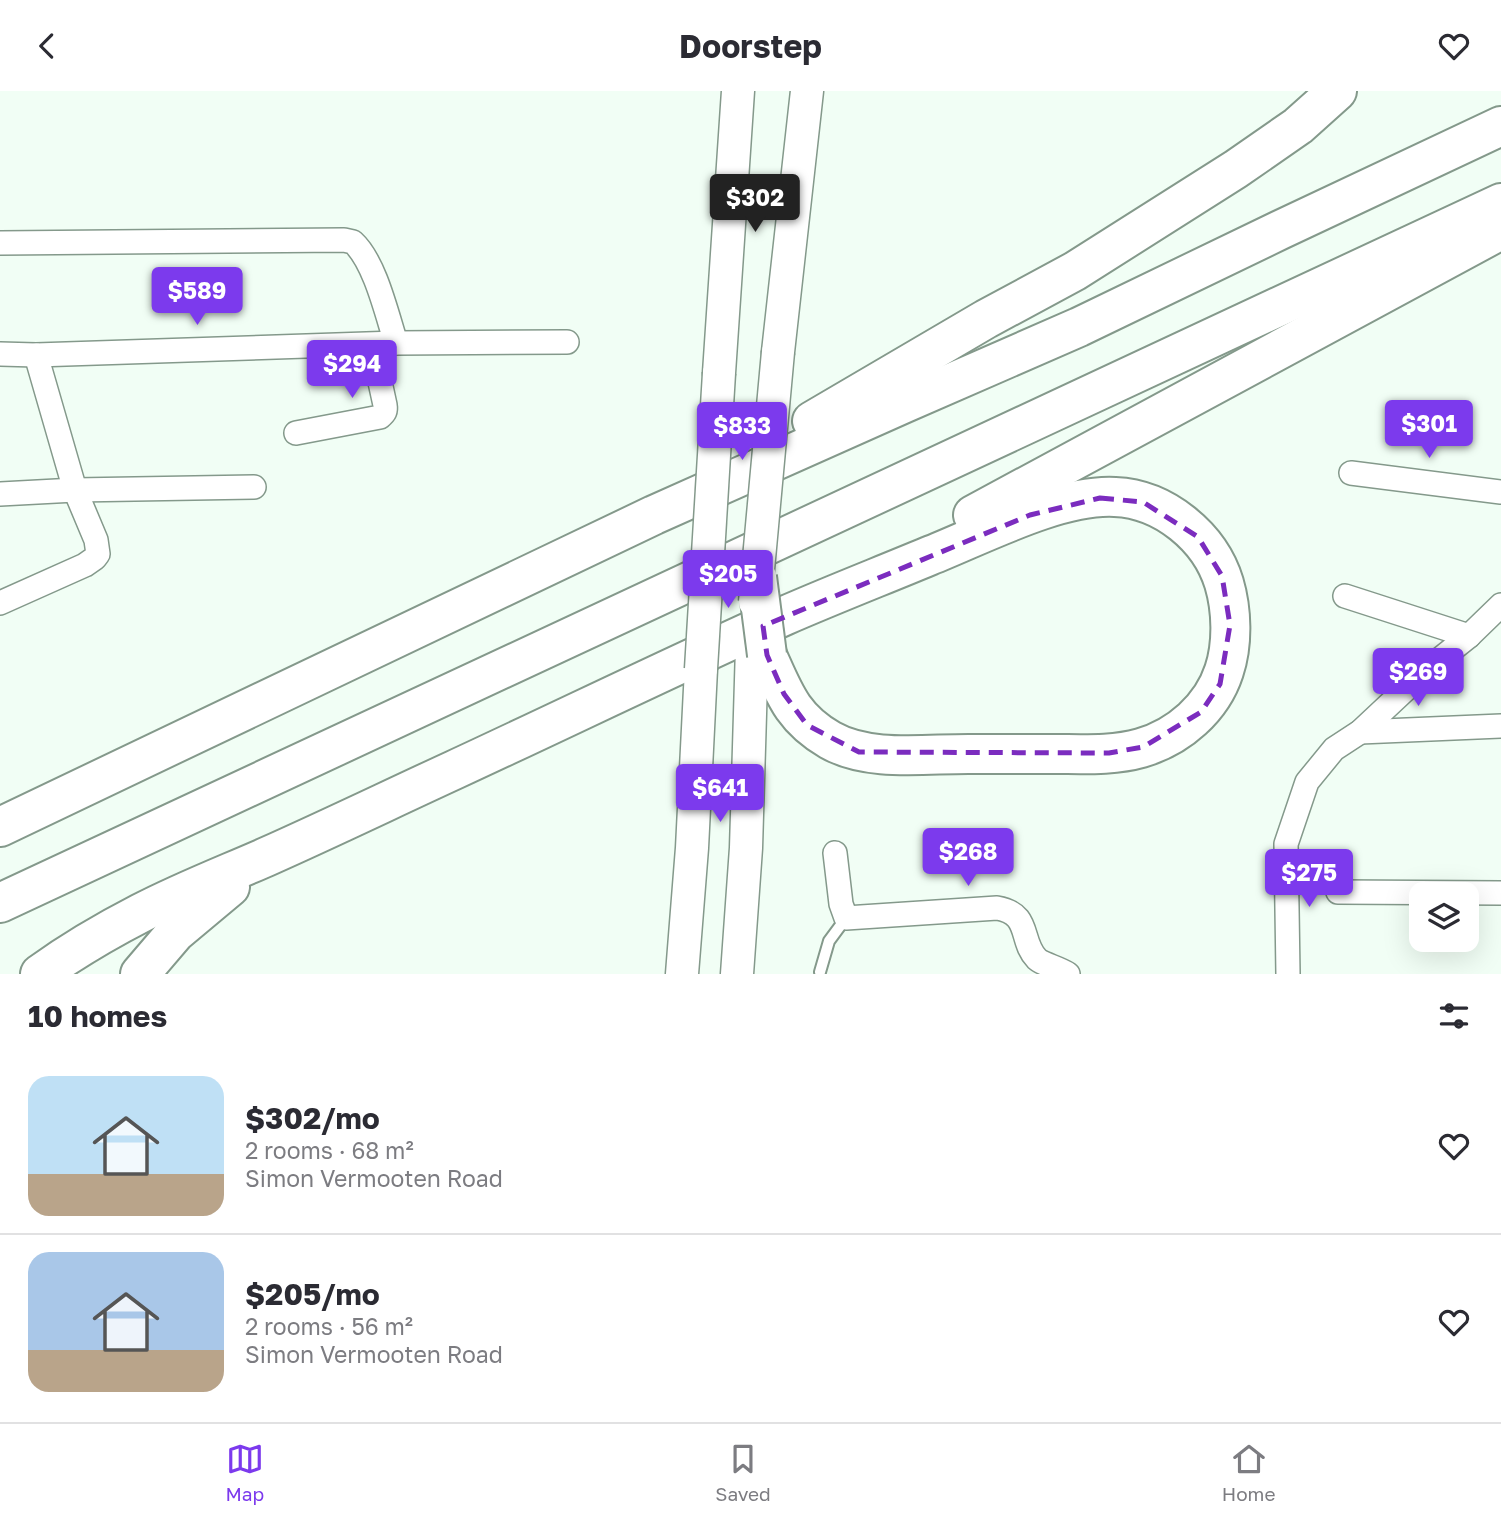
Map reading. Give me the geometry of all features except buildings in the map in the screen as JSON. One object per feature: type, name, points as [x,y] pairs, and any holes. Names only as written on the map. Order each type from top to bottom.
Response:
[{"type":"highway","points":[[654,515],[986,319],[1075,271],[1236,169],[1298,125],[1337,91]]},
{"type":"highway","points":[[0,827],[654,515],[1079,327],[1501,126]]},
{"type":"highway","points":[[0,903],[1501,204]]},
{"type":"highway","points":[[786,615],[1501,230]]},
{"type":"highway","points":[[40,974],[90,941],[145,911],[273,854],[786,615],[1030,515],[1072,501],[1117,497],[1143,502],[1175,517],[1198,537],[1222,576],[1230,625],[1229,656],[1220,684],[1201,712],[1176,732],[1143,747],[1110,753],[905,755],[859,752],[831,740],[807,725],[784,694],[760,651],[757,577]]},
{"type":"highway","points":[[140,974],[175,933],[210,902],[273,854]]},
{"type":"main road","points":[[682,974],[738,91]]},
{"type":"main road","points":[[757,577],[778,352],[807,91]]},
{"type":"main road","points":[[737,974],[760,651]]},
{"type":"street","points":[[0,243],[353,242],[365,257],[373,275],[396,343]]},
{"type":"street","points":[[0,354],[337,344],[567,342]]},
{"type":"street","points":[[296,433],[383,415],[386,405],[372,345]]},
{"type":"street","points":[[0,603],[95,558],[98,554],[96,540],[75,490],[36,355]]},
{"type":"street","points":[[1351,473],[1501,492]]},
{"type":"street","points":[[0,494],[254,487]]},
{"type":"street","points":[[1345,596],[1469,636]]},
{"type":"street","points":[[1288,974],[1286,844],[1307,782],[1334,749],[1360,732],[1501,605]]},
{"type":"street","points":[[1360,732],[1501,726]]},
{"type":"street","points":[[835,853],[845,918],[997,908],[1008,910],[1025,930],[1035,957],[1040,962],[1068,974]]},
{"type":"street","points":[[1338,892],[1501,893]]},
{"type":"lane","points":[[820,972],[829,941],[845,918]]},
{"type":"highlighted area","points":[[1100,498],[1143,502],[1198,537],[1222,576],[1230,625],[1220,684],[1201,712],[1143,747],[1109,753],[859,752],[807,725],[784,694],[767,655],[763,626],[1030,515]]}]
